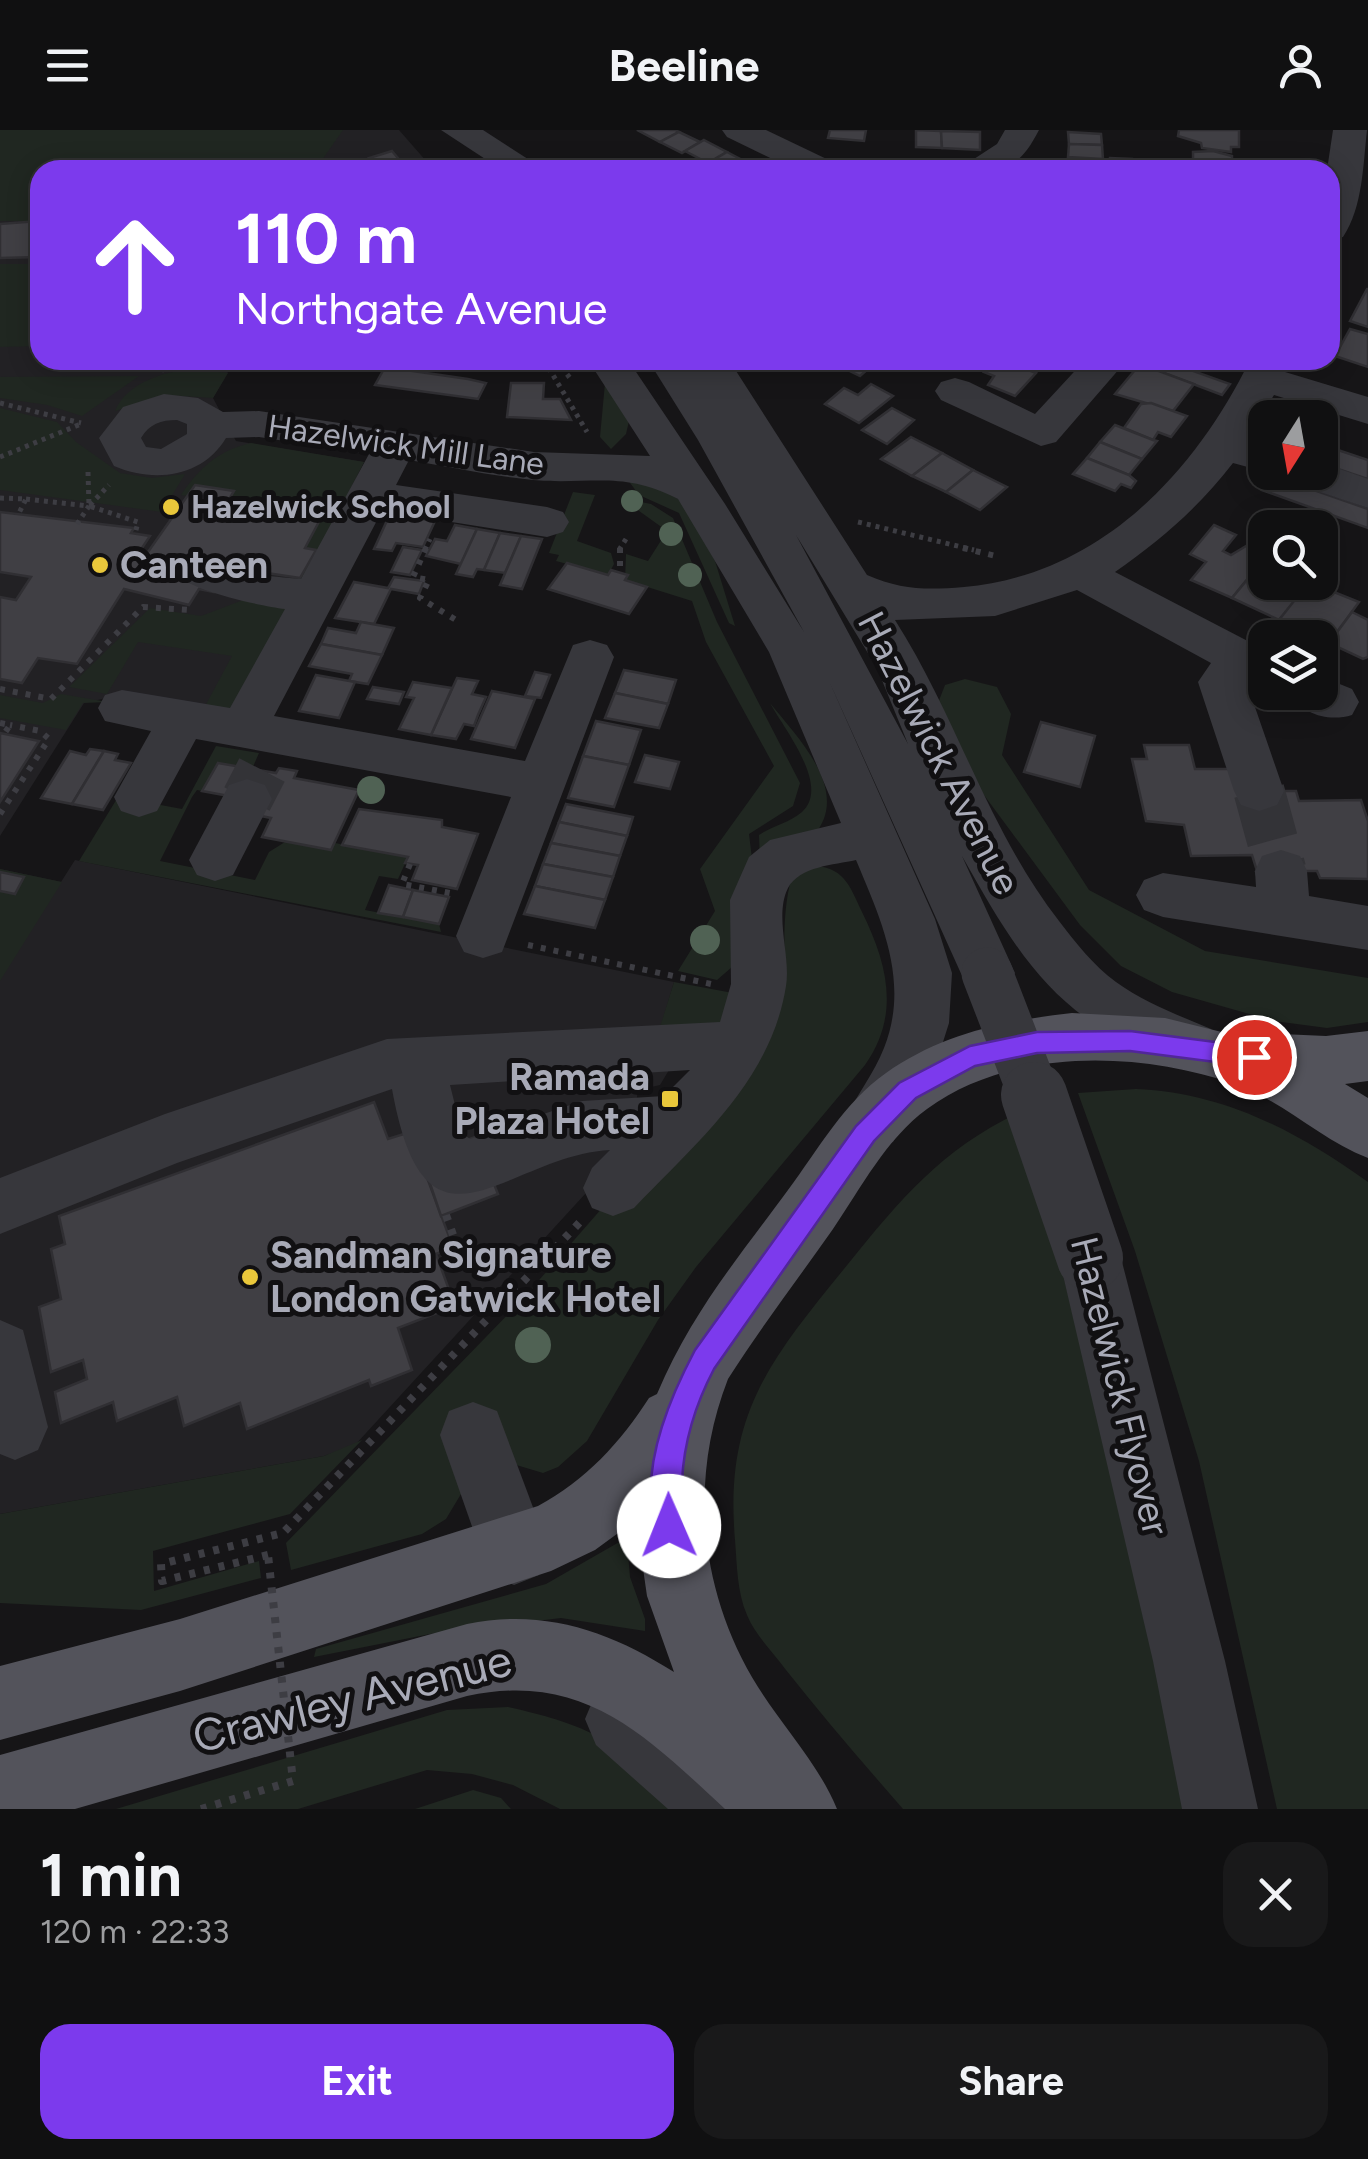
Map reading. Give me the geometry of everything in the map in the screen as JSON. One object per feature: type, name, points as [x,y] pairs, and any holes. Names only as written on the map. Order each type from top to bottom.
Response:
[{"type":"main road","name":"Hazelwick Avenue","points":[[799,1809],[730,1713],[707,1670],[683,1600],[671,1540],[668,1483],[684,1399],[718,1337],[865,1134],[891,1105],[926,1078],[991,1051],[1095,1040],[1199,1048],[1294,1084],[1368,1130]]},
{"type":"main road","points":[[1199,1048],[1291,1060],[1368,1056]]},
{"type":"main road","name":"Crawley Avenue","points":[[0,1703],[180,1655],[514,1550],[572,1526],[612,1500],[652,1453],[684,1399]]},
{"type":"main road","name":"Crawley Avenue","points":[[0,1794],[327,1698],[519,1652],[550,1654],[598,1669],[705,1742],[781,1809]]},
{"type":"street","points":[[739,130],[803,160]]},
{"type":"street","points":[[994,160],[1011,151],[1022,130]]},
{"type":"street","points":[[1340,198],[1350,130]]},
{"type":"street","name":"Hazelwick Avenue","points":[[615,370],[792,652],[874,836],[916,942],[925,990],[915,1046],[865,1134]]},
{"type":"street","name":"Hazelwick Avenue","points":[[675,370],[730,454],[833,638],[904,781],[987,973]]},
{"type":"street","name":"Hazelwick Avenue","points":[[715,370],[900,666],[987,860],[1058,961],[1114,1012],[1199,1048]]},
{"type":"street","points":[[956,391],[1041,433],[1098,370]]},
{"type":"street","points":[[900,666],[918,645],[984,605],[1081,573],[1119,552],[1162,517],[1222,444],[1265,370]]},
{"type":"street","points":[[1268,370],[1368,411]]},
{"type":"street","points":[[601,464],[636,445],[646,432],[646,418]]},
{"type":"street","name":"Hazelwick Mill Lane","points":[[210,426],[259,424],[534,466],[601,464],[653,469],[691,488]]},
{"type":"street","points":[[1222,444],[1248,453]]},
{"type":"street","points":[[215,860],[258,759],[313,597],[394,446]]},
{"type":"street","points":[[1338,484],[1368,494]]},
{"type":"street","points":[[369,494],[548,522]]},
{"type":"street","points":[[191,568],[216,572],[243,587],[313,597]]},
{"type":"street","points":[[1081,573],[1248,662]]},
{"type":"street","points":[[852,587],[894,604],[984,605]]},
{"type":"street","points":[[489,919],[590,657]]},
{"type":"street","points":[[1248,668],[1222,682],[1259,791]]},
{"type":"street","points":[[122,708],[183,719],[258,759],[541,783]]},
{"type":"street","points":[[140,798],[183,719]]},
{"type":"street","points":[[613,1188],[684,1118],[738,1049],[757,994],[758,900],[768,872],[788,855],[874,836]]},
{"type":"street","points":[[1163,894],[1282,892],[1368,928]]},
{"type":"street","name":"Hazelwick Flyover","points":[[987,973],[1056,1152],[1090,1258],[1189,1661],[1220,1809]]},
{"type":"street","points":[[0,1206],[363,1070],[418,1061],[700,1045],[738,1049]]},
{"type":"street","points":[[418,1061],[418,1077],[439,1152],[454,1167],[480,1165],[589,1125],[664,1123],[684,1118]]},
{"type":"street","points":[[0,1352],[15,1426]]},
{"type":"street","points":[[473,1435],[514,1550]]},
{"type":"street","points":[[0,1664],[83,1666],[180,1655]]},
{"type":"street","points":[[327,1698],[481,1676],[560,1688],[604,1708],[642,1734],[718,1809]]},
{"type":"path","points":[[551,370],[574,406],[586,399]]},
{"type":"path","points":[[0,403],[83,424]]},
{"type":"path","points":[[80,434],[83,424]]},
{"type":"path","points":[[0,457],[83,424]]},
{"type":"path","points":[[77,524],[89,506],[92,482],[86,468]]},
{"type":"path","points":[[0,498],[89,506],[138,522],[135,534]]},
{"type":"path","points":[[18,514],[26,500]]},
{"type":"path","points":[[445,506],[412,577],[429,580],[420,598],[456,620]]},
{"type":"path","points":[[853,520],[1081,573]]},
{"type":"path","points":[[620,573],[619,549],[626,539]]},
{"type":"path","points":[[0,689],[52,698],[143,608],[207,610],[243,587]]},
{"type":"path","points":[[0,724],[40,731],[50,740],[0,814]]},
{"type":"path","points":[[4,734],[10,725]]},
{"type":"path","points":[[410,864],[402,884],[489,919],[757,994]]},
{"type":"path","points":[[201,1809],[293,1781],[268,1554],[162,1582],[161,1564],[283,1533],[613,1188]]},
{"type":"shaded area","name":"Hazelwick School","points":[[0,130],[399,130],[425,160],[30,160],[30,370],[229,370],[213,398],[236,441],[364,462],[233,716],[125,694],[84,703],[0,836]]},
{"type":"shaded area","points":[[0,130],[343,130],[322,160],[30,160],[30,221],[0,221]]},
{"type":"shaded area","points":[[0,264],[30,264],[30,346],[0,347]]},
{"type":"shaded area","points":[[167,373],[228,373],[213,398],[167,395],[115,411],[136,386]]},
{"type":"shaded area","points":[[139,376],[82,416],[47,405],[0,398],[0,377]]},
{"type":"shaded area","points":[[605,383],[629,421],[626,434],[611,449],[600,437]]},
{"type":"shaded area","points":[[0,408],[57,422],[76,442],[120,473],[152,478],[185,474],[162,512],[0,490]]},
{"type":"shaded area","points":[[251,443],[364,462],[304,580],[300,579],[315,550],[305,548],[322,516],[228,501],[233,491],[195,485],[188,496],[181,495],[211,462],[229,450]]},
{"type":"shaded area","points":[[630,474],[682,501],[715,561],[735,626],[729,623],[679,513],[639,495],[625,476]]},
{"type":"shaded area","points":[[573,492],[595,495],[577,541],[611,553],[614,564],[608,575],[556,561],[559,555],[549,553]]},
{"type":"shaded area","points":[[621,498],[651,504],[673,518],[717,622],[800,783],[793,806],[749,834],[753,867],[732,967],[717,980],[678,971],[715,911],[700,869],[774,766],[706,642],[692,601],[625,580],[626,554],[648,561],[667,531]]},
{"type":"shaded area","points":[[251,597],[288,607],[233,716],[203,710],[232,656],[138,642],[107,694],[69,687],[150,608],[201,616]]},
{"type":"shaded area","points":[[965,679],[997,687],[1011,714],[1002,755],[1089,890],[1205,951],[1368,978],[1368,1022],[1327,1028],[1274,1021],[1172,992],[1121,966],[1080,925],[981,791],[933,716],[945,685]]},
{"type":"shaded area","points":[[61,694],[108,702],[83,703],[66,730],[0,718],[0,695],[43,703]]},
{"type":"shaded area","points":[[770,703],[816,765],[827,801],[824,818],[814,835],[760,862],[759,835],[802,812],[810,801],[811,788],[802,758]]},
{"type":"shaded area","points":[[216,746],[259,753],[252,769],[218,763],[202,791],[197,790],[192,797],[160,861],[255,880],[269,852],[285,842],[331,850],[335,843],[408,857],[398,879],[379,876],[365,910],[439,924],[441,932],[79,861],[118,797],[182,809]]},
{"type":"shaded area","points":[[75,860],[674,982],[660,1029],[672,1065],[660,1085],[638,1090],[630,1145],[355,1445],[324,1456],[0,1514],[0,869],[61,882]]},
{"type":"shaded area","points":[[810,865],[831,869],[849,885],[878,950],[886,1008],[876,1046],[865,1065],[696,1267],[658,1320],[587,1441],[558,1467],[543,1473],[513,1464],[461,1494],[446,1519],[422,1534],[291,1570],[286,1543],[519,1303],[603,1207],[785,973],[789,888],[792,876]]},
{"type":"shaded area","points":[[0,869],[62,882],[0,981]]},
{"type":"shaded area","points":[[674,982],[733,993],[724,1024],[659,1030]]},
{"type":"shaded area","points":[[1136,1089],[1200,1098],[1258,1118],[1314,1147],[1368,1182],[1368,1809],[1277,1809],[1199,1461],[1135,1251],[1078,1093]]},
{"type":"shaded area","points":[[1022,1111],[1197,1809],[903,1809],[759,1636],[741,1597],[734,1495],[737,1456],[746,1421],[776,1359],[906,1196],[969,1141]]},
{"type":"shaded area","points":[[362,1440],[290,1514],[153,1551],[154,1591],[259,1561],[261,1578],[141,1610],[0,1603],[0,1514],[324,1456]]},
{"type":"shaded area","points":[[621,1541],[627,1542],[630,1577],[645,1619],[645,1631],[561,1618],[430,1634],[314,1657],[316,1649],[546,1584]]},
{"type":"shaded area","points":[[508,1707],[565,1722],[607,1742],[644,1769],[687,1809],[560,1809],[513,1785],[472,1774],[427,1770],[298,1809],[116,1809],[447,1710]]},
{"type":"shaded area","points":[[473,1790],[501,1798],[511,1809],[415,1809]]},
{"type":"building","points":[[637,130],[675,130],[679,132],[660,142]]},
{"type":"building","points":[[830,130],[866,130],[864,141],[828,138]]},
{"type":"building","points":[[916,130],[941,131],[942,148],[916,147]]},
{"type":"building","points":[[1179,130],[1239,130],[1239,147],[1231,147],[1231,152],[1202,148],[1201,143],[1178,136]]},
{"type":"building","points":[[941,131],[980,132],[980,150],[942,148]]},
{"type":"building","points":[[679,132],[700,142],[682,153],[660,142]]},
{"type":"building","points":[[1068,132],[1101,134],[1102,145],[1069,144]]},
{"type":"building","points":[[704,140],[727,152],[713,160],[702,160],[685,151]]},
{"type":"building","points":[[1069,144],[1102,145],[1103,159],[1068,157]]},
{"type":"building","points":[[392,151],[400,160],[371,160]]},
{"type":"building","points":[[1213,151],[1232,156],[1232,160],[1193,160],[1193,152]]},
{"type":"building","points":[[727,152],[742,160],[713,160]]},
{"type":"building","points":[[30,222],[30,257],[0,258],[0,224]]},
{"type":"building","points":[[1368,289],[1368,327],[1350,321]]},
{"type":"building","points":[[1350,329],[1368,334],[1368,367],[1340,358],[1340,347]]},
{"type":"building","points":[[383,370],[486,383],[478,399],[375,385]]},
{"type":"building","points":[[1135,370],[1156,370],[1194,384],[1173,411],[1115,394]]},
{"type":"building","points":[[1194,370],[1230,384],[1222,395],[1161,372]]},
{"type":"building","points":[[984,372],[1036,373],[1015,396],[988,385],[994,376]]},
{"type":"building","points":[[511,383],[544,383],[543,399],[560,399],[571,420],[507,417]]},
{"type":"building","points":[[871,384],[893,396],[859,423],[825,404],[844,388],[858,395]]},
{"type":"building","points":[[1151,403],[1187,416],[1171,437],[1158,432],[1153,440],[1124,428],[1141,404]]},
{"type":"building","points":[[892,408],[914,420],[887,444],[862,430]]},
{"type":"building","points":[[1115,425],[1157,441],[1142,459],[1100,442]]},
{"type":"building","points":[[911,437],[942,453],[912,476],[881,459]]},
{"type":"building","points":[[1100,442],[1142,459],[1129,475],[1087,458]]},
{"type":"building","points":[[1338,450],[1368,460],[1368,479],[1338,469]]},
{"type":"building","points":[[942,453],[973,470],[946,492],[912,476]]},
{"type":"building","points":[[1087,458],[1136,481],[1131,488],[1121,484],[1115,491],[1073,474]]},
{"type":"building","points":[[973,470],[1007,487],[980,510],[946,492]]},
{"type":"building","points":[[195,485],[234,491],[228,501],[322,516],[305,548],[316,550],[300,578],[260,572],[267,559],[238,554],[214,592],[199,589],[189,605],[124,589],[77,664],[38,658],[22,683],[0,679],[0,597],[16,600],[31,577],[0,572],[0,512],[134,528],[131,533],[150,536],[140,551],[148,552]]},
{"type":"building","points":[[1262,490],[1314,490],[1368,509],[1368,528],[1338,517],[1338,510],[1318,510]]},
{"type":"building","points":[[390,514],[435,521],[423,547],[396,543],[392,551],[374,549]]},
{"type":"building","points":[[455,525],[477,529],[461,564],[426,556],[435,539],[447,541]]},
{"type":"building","points":[[1214,525],[1236,535],[1223,551],[1231,555],[1248,547],[1248,578],[1232,598],[1191,580],[1206,562],[1190,554]]},
{"type":"building","points":[[477,529],[500,533],[484,570],[477,569],[473,577],[456,574]]},
{"type":"building","points":[[500,533],[521,536],[505,573],[484,570]]},
{"type":"building","points":[[521,536],[542,539],[522,589],[500,585]]},
{"type":"building","points":[[403,547],[422,550],[410,575],[391,572]]},
{"type":"building","points":[[567,563],[608,575],[611,570],[628,575],[625,580],[647,587],[629,614],[548,589]]},
{"type":"building","points":[[394,577],[424,581],[419,594],[391,589],[374,624],[335,618],[354,582],[388,588]]},
{"type":"building","points":[[1248,579],[1248,600],[1296,600],[1279,620],[1232,598]]},
{"type":"building","points":[[1338,594],[1359,602],[1338,631],[1338,620],[1279,620],[1295,600],[1338,600]]},
{"type":"building","points":[[1352,612],[1368,620],[1368,657],[1363,659],[1338,647],[1338,631]]},
{"type":"building","points":[[361,622],[394,628],[382,655],[321,644],[328,628],[356,633]]},
{"type":"building","points":[[321,644],[382,655],[368,684],[349,681],[352,674],[309,666]]},
{"type":"building","points":[[624,670],[676,680],[668,704],[615,693]]},
{"type":"building","points":[[535,672],[550,675],[541,698],[525,696]]},
{"type":"building","points":[[316,675],[355,682],[339,718],[299,711]]},
{"type":"building","points":[[457,678],[478,681],[472,694],[486,697],[474,726],[464,724],[456,739],[431,735]]},
{"type":"building","points":[[413,682],[452,688],[431,735],[399,729],[414,698],[406,697]]},
{"type":"building","points":[[373,687],[404,692],[399,704],[367,699]]},
{"type":"building","points":[[492,691],[535,699],[515,748],[471,739]]},
{"type":"building","points":[[615,693],[668,704],[659,728],[605,718]]},
{"type":"building","points":[[596,721],[641,730],[629,765],[583,756]]},
{"type":"building","points":[[1041,722],[1095,736],[1080,787],[1024,772]]},
{"type":"building","points":[[0,733],[39,741],[0,802]]},
{"type":"building","points":[[1144,745],[1189,745],[1195,769],[1242,769],[1249,791],[1296,791],[1299,801],[1361,800],[1368,821],[1368,879],[1320,878],[1317,871],[1257,871],[1252,855],[1191,856],[1184,825],[1146,821],[1132,759],[1147,759]]},
{"type":"building","points":[[90,749],[104,751],[72,804],[41,798],[70,751],[86,755]]},
{"type":"building","points":[[104,751],[118,754],[115,760],[131,763],[103,810],[72,804]]},
{"type":"building","points":[[645,755],[679,762],[670,789],[635,782]]},
{"type":"building","points":[[583,756],[629,765],[614,807],[568,798]]},
{"type":"building","points":[[218,763],[276,773],[279,768],[297,771],[294,778],[359,790],[331,850],[262,837],[271,818],[256,815],[262,802],[202,791]]},
{"type":"building","points":[[566,804],[633,817],[627,836],[559,822]]},
{"type":"building","points":[[359,809],[442,820],[442,827],[478,834],[457,889],[412,880],[418,865],[405,863],[408,857],[342,845]]},
{"type":"building","points":[[559,822],[627,836],[620,856],[551,843]]},
{"type":"building","points":[[551,843],[620,856],[613,877],[543,864]]},
{"type":"building","points":[[543,864],[613,877],[605,900],[535,886]]},
{"type":"building","points":[[0,872],[24,877],[15,894],[0,891]]},
{"type":"building","points":[[389,885],[413,890],[403,917],[378,913]]},
{"type":"building","points":[[535,886],[605,900],[595,928],[524,914]]},
{"type":"building","points":[[413,890],[449,897],[439,924],[403,917]]},
{"type":"building","name":"Sandman Signature London Gatwick Hotel","points":[[374,1102],[388,1139],[410,1132],[453,1247],[436,1254],[455,1306],[398,1328],[412,1370],[371,1386],[369,1380],[247,1429],[240,1403],[184,1426],[177,1397],[117,1421],[113,1402],[61,1423],[55,1392],[87,1379],[83,1360],[51,1372],[39,1307],[61,1299],[51,1249],[65,1244],[59,1216]]},
{"type":"building","points":[[475,1137],[498,1194],[441,1216],[421,1157]]},
{"type":"tunnel","points":[[247,799],[262,770]]},
{"type":"tunnel","points":[[1259,791],[1281,871]]},
{"type":"place","name":"Hazelwick School","points":[[171,507]]},
{"type":"place","name":"Canteen","points":[[100,565]]},
{"type":"place","name":"Ramada Plaza Hotel","points":[[670,1099]]},
{"type":"place","name":"Sandman Signature London Gatwick Hotel","points":[[250,1277]]},
{"type":"route","points":[[669,1526],[673,1439],[684,1399],[704,1360],[865,1134],[908,1090],[970,1057],[1037,1042],[1130,1041],[1254,1057]]}]
